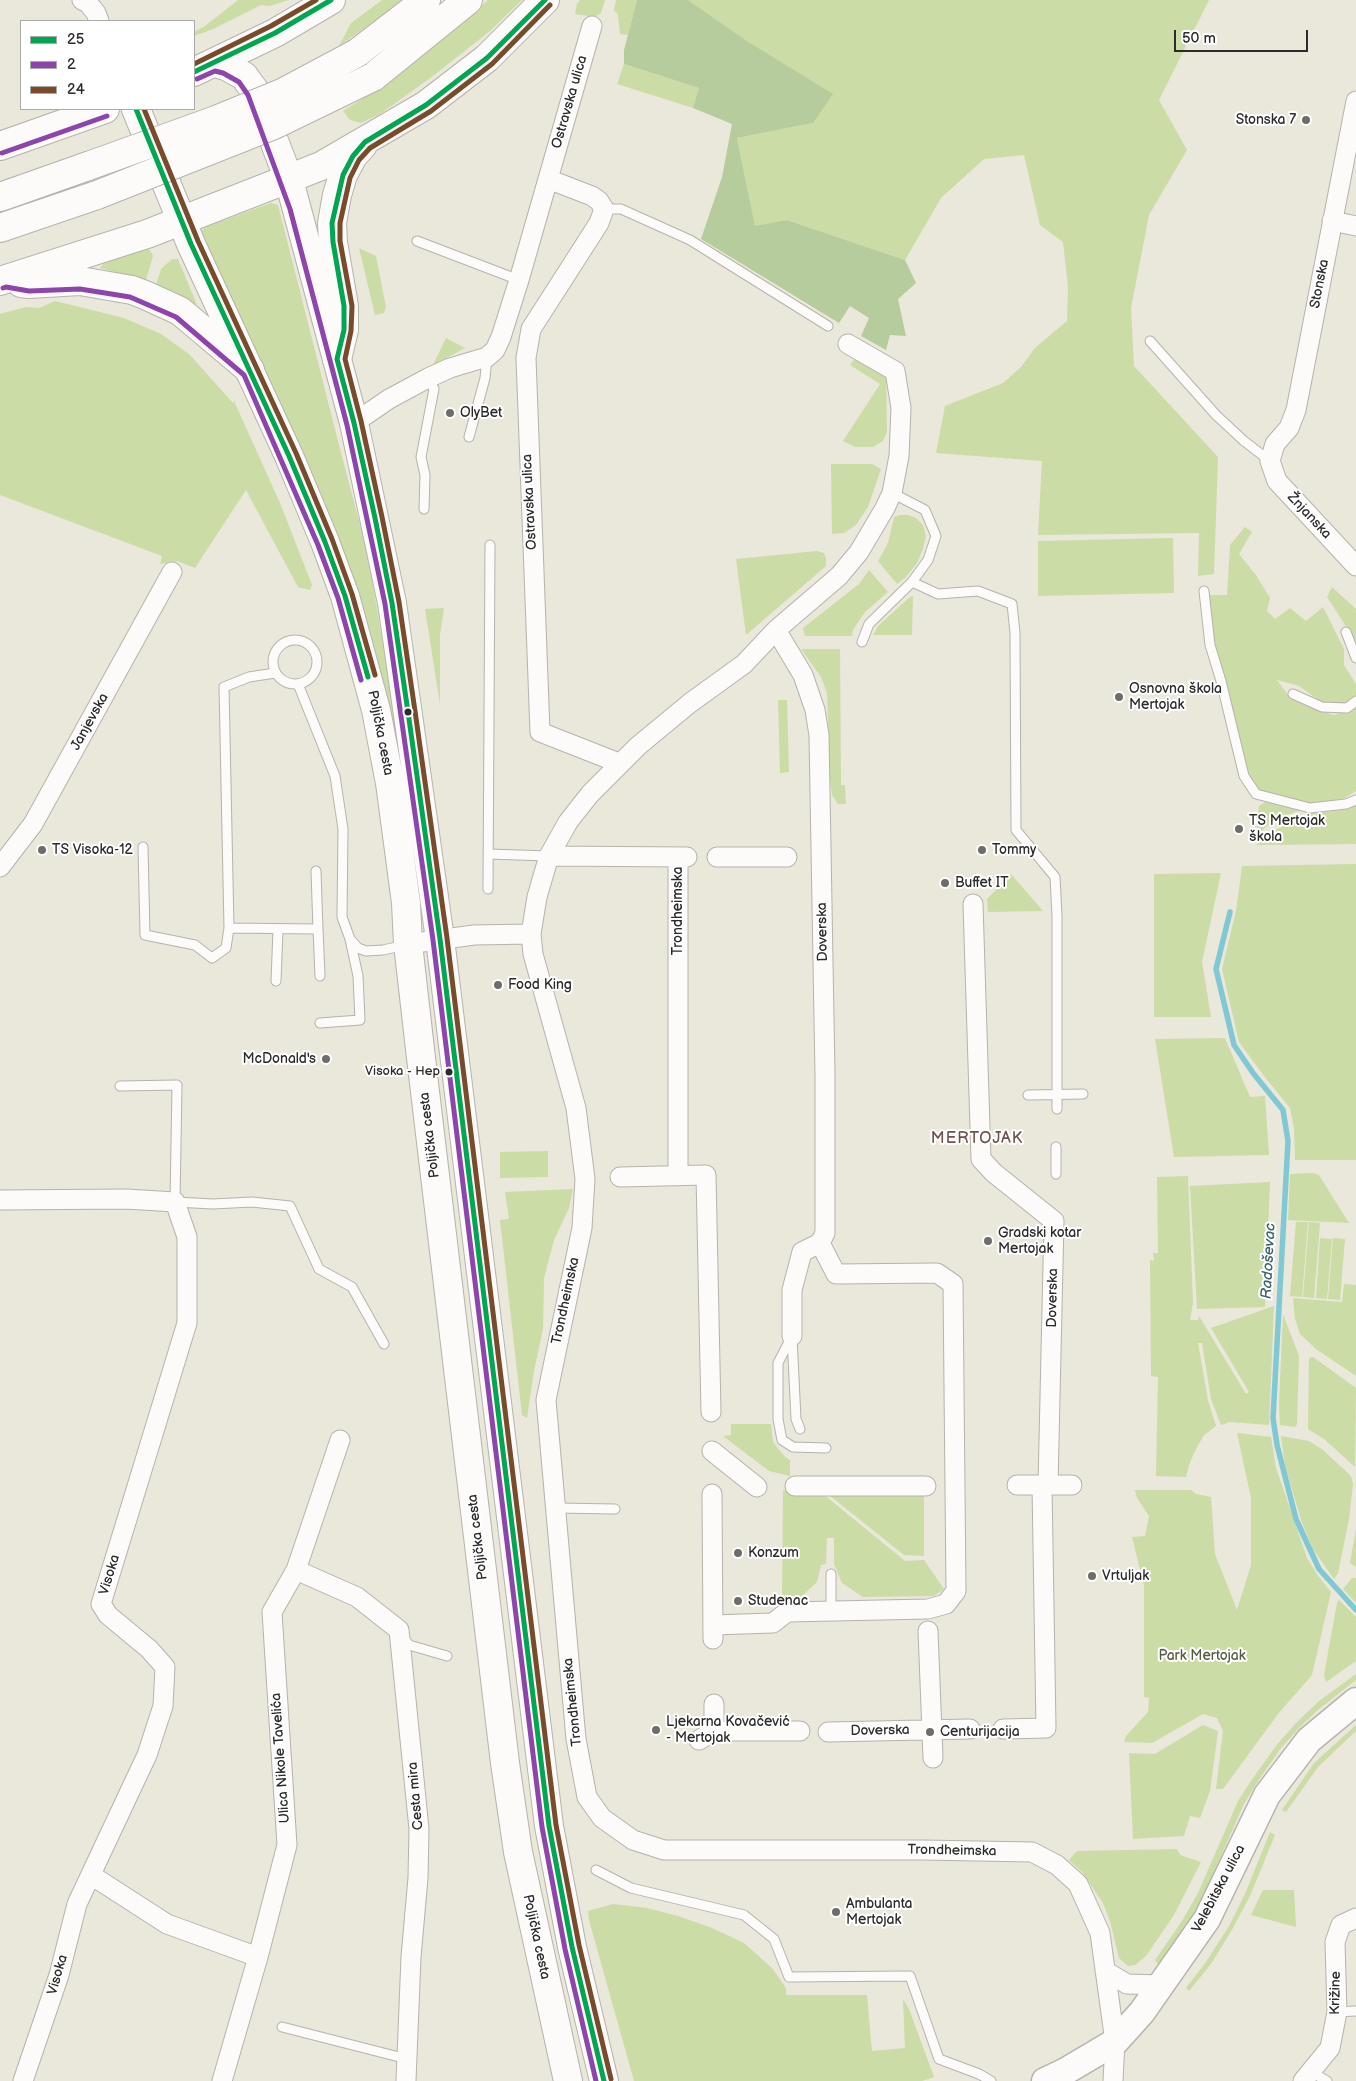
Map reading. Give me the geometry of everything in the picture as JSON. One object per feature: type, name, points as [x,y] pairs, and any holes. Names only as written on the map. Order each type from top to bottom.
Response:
[{"type":"main road","points":[[204,68],[275,33],[331,0]]},
{"type":"main road","points":[[0,197],[216,120],[282,93],[357,53],[426,0]]},
{"type":"main road","points":[[0,228],[97,195],[274,126],[373,77],[468,0]]},
{"type":"main road","points":[[3,280],[182,222],[322,166],[426,105],[486,58],[545,0]]},
{"type":"main road","name":"Poljička cesta","points":[[204,68],[226,66],[244,76],[256,91],[289,180],[354,423],[392,603],[440,940],[549,1826],[572,1947],[604,2081]]},
{"type":"main road","points":[[0,146],[102,110]]},
{"type":"main road","name":"Poljička cesta","points":[[136,110],[182,222],[289,456],[325,542],[345,596],[376,710],[390,783],[406,903],[408,944],[505,1763],[518,1852],[568,2081]]},
{"type":"main road","points":[[337,359],[344,330],[344,306],[333,242],[332,223],[343,175],[353,156],[365,142]]},
{"type":"main road","points":[[3,280],[29,284],[80,281],[132,290],[180,311],[250,370]]},
{"type":"street","points":[[87,1],[99,20]]},
{"type":"street","name":"Ostravska ulica","points":[[487,356],[495,350],[502,338],[592,26]]},
{"type":"street","name":"Stonska","points":[[1270,461],[1275,444],[1289,428],[1296,410],[1356,101]]},
{"type":"street","points":[[548,179],[592,196],[599,201],[604,209]]},
{"type":"street","name":"Ostravska ulica","points":[[604,209],[599,223],[531,329],[526,358],[527,418],[540,732],[619,763]]},
{"type":"street","points":[[1332,221],[1356,226]]},
{"type":"street","points":[[408,944],[474,934],[530,934],[537,896],[549,856],[568,822],[590,794],[619,763],[690,703],[744,664],[776,630],[839,576],[859,552],[892,493],[899,456],[901,408],[895,371],[848,344]]},
{"type":"street","points":[[354,423],[389,399],[428,378],[450,368],[487,356]]},
{"type":"street","name":"Žnjanska","points":[[1270,461],[1277,481],[1356,566]]},
{"type":"street","name":"Janjevska","points":[[0,867],[33,824],[172,572]]},
{"type":"street","name":"Doverska","points":[[776,630],[803,676],[815,710],[819,735],[826,1165],[825,1233],[820,1243]]},
{"type":"street","name":"Trondheimska","points":[[549,856],[682,857],[678,1176]]},
{"type":"street","points":[[717,857],[787,857]]},
{"type":"street","name":"Doverska","points":[[973,904],[981,1159],[994,1173],[1054,1221],[1045,1485],[1046,1728],[1003,1729]]},
{"type":"street","name":"Trondheimska","points":[[530,934],[532,954],[576,1108],[585,1179],[582,1228],[546,1400],[576,1739],[587,1797],[602,1818],[633,1840],[664,1850],[1032,1852],[1057,1865],[1078,1884],[1100,1933],[1115,2042],[1113,2081]]},
{"type":"street","points":[[620,1177],[706,1175],[711,1412]]},
{"type":"street","points":[[0,1200],[126,1199],[175,1202]]},
{"type":"street","name":"Visoka","points":[[23,2081],[59,1975],[77,1904],[146,1755],[163,1706],[165,1666],[150,1649],[108,1615],[101,1604],[187,1322],[186,1238],[175,1202]]},
{"type":"street","points":[[712,1494],[713,1632],[773,1623],[787,1612],[928,1609],[946,1604],[956,1591],[953,1284],[937,1273],[836,1274],[820,1243],[802,1252],[792,1290],[792,1336]]},
{"type":"street","name":"Ulica Nikole Tavelića","points":[[222,2081],[258,1957],[287,1845],[272,1612],[296,1570],[340,1440]]},
{"type":"street","points":[[712,1451],[756,1486]]},
{"type":"street","points":[[1017,1486],[1072,1485]]},
{"type":"street","points":[[795,1486],[926,1486]]},
{"type":"street","points":[[296,1570],[357,1597],[399,1630]]},
{"type":"street","name":"Cesta mira","points":[[399,1630],[420,1830],[411,1957],[406,2081]]},
{"type":"street","points":[[928,1631],[933,1758]]},
{"type":"street","name":"Velebitska ulica","points":[[1045,2081],[1066,2072],[1115,2042],[1142,2012],[1207,1919],[1267,1795],[1310,1740],[1356,1701]]},
{"type":"street","points":[[714,1704],[706,1736],[800,1731]]},
{"type":"street","name":"Doverska","points":[[828,1732],[970,1729]]},
{"type":"street","points":[[91,1875],[167,1924],[258,1957]]},
{"type":"street","name":"Križine","points":[[1314,2078],[1330,2048],[1337,2012],[1335,1942],[1341,1925],[1356,1918]]},
{"type":"street","points":[[1105,1970],[1128,1984],[1162,1985]]},
{"type":"lane","points":[[604,209],[621,209],[690,240],[828,326]]},
{"type":"lane","points":[[417,241],[519,280]]},
{"type":"lane","points":[[1150,341],[1216,415],[1244,441],[1270,461]]},
{"type":"lane","points":[[469,437],[485,378],[487,356]]},
{"type":"lane","points":[[424,509],[425,475],[421,457],[434,389],[428,378]]},
{"type":"lane","points":[[862,642],[869,624],[912,582],[928,560],[936,536],[925,510],[892,493]]},
{"type":"lane","points":[[488,889],[490,545]]},
{"type":"lane","points":[[912,582],[938,594],[978,590],[1012,604],[1015,633],[1016,830],[1055,877],[1057,926],[1057,1108]]},
{"type":"lane","points":[[1204,591],[1210,645],[1221,681],[1244,776],[1256,794],[1310,808],[1346,804],[1356,800]]},
{"type":"lane","points":[[1346,632],[1356,658]]},
{"type":"lane","points":[[295,640],[303,642],[314,652],[316,666],[310,678],[298,684],[285,682],[275,673],[273,658],[281,645],[295,640]]},
{"type":"lane","points":[[143,847],[145,935],[195,945],[212,958],[226,948],[229,928],[224,687],[249,677],[275,673]]},
{"type":"lane","points":[[298,684],[335,776],[343,829],[342,917],[350,939],[358,976],[360,1020],[320,1023]]},
{"type":"lane","points":[[1293,694],[1322,707],[1346,708],[1356,701]]},
{"type":"lane","points":[[488,854],[549,856]]},
{"type":"lane","points":[[316,871],[320,976]]},
{"type":"lane","points":[[229,928],[318,929]]},
{"type":"lane","points":[[276,981],[278,930]]},
{"type":"lane","points":[[350,939],[358,948],[366,952],[408,944]]},
{"type":"lane","points":[[120,1086],[177,1084],[175,1202],[213,1204],[252,1202],[290,1206],[319,1268],[352,1287],[384,1344]]},
{"type":"lane","points":[[1028,1095],[1083,1094]]},
{"type":"lane","points":[[1056,1147],[1056,1174]]},
{"type":"lane","points":[[792,1336],[796,1419],[800,1429]]},
{"type":"lane","points":[[792,1336],[778,1363],[778,1418],[782,1440],[793,1447],[826,1448]]},
{"type":"lane","points":[[556,1508],[615,1508]]},
{"type":"lane","points":[[831,1574],[831,1611]]},
{"type":"lane","points":[[399,1630],[409,1645],[447,1656]]},
{"type":"lane","points":[[596,1870],[631,1888],[744,1915],[774,1939],[789,1978],[910,1976],[939,2059],[979,2074],[991,2081]]},
{"type":"lane","points":[[1337,2012],[1356,2011]]},
{"type":"lane","points":[[282,2027],[407,2059]]},
{"type":"green space","points":[[238,0],[289,0],[270,6],[261,5],[213,29],[195,36],[195,31],[205,26]]},
{"type":"green space","points":[[382,0],[404,0],[339,46],[351,23]]},
{"type":"green space","points":[[488,0],[522,0],[490,31],[433,76],[380,114],[361,123],[350,120],[343,111],[362,99],[460,25]]},
{"type":"green space","points":[[580,0],[605,0],[601,13],[595,17],[575,14]]},
{"type":"green space","points":[[616,0],[637,0],[628,35],[620,34],[618,15],[614,10]]},
{"type":"green space","points":[[637,0],[688,0],[750,43],[833,94],[813,123],[737,138],[755,226],[787,220],[905,260],[916,283],[898,299],[906,336],[890,335],[886,350],[861,336],[869,318],[850,306],[839,323],[701,239],[722,177],[732,124],[693,108],[699,88],[624,64],[624,50]]},
{"type":"green space","points":[[688,0],[1209,0],[1159,100],[1187,150],[1149,215],[1131,308],[1134,366],[1218,457],[1214,574],[1198,576],[1199,533],[1038,535],[1042,461],[936,453],[945,406],[1003,383],[1021,367],[1035,348],[1067,321],[1068,287],[1063,242],[1040,225],[1024,155],[984,159],[941,198],[905,260],[787,220],[755,227],[737,138],[813,123],[750,43]]},
{"type":"green space","points":[[624,64],[700,88],[693,108],[617,84]]},
{"type":"green space","points":[[271,203],[278,205],[368,555],[398,736],[392,737],[199,234],[205,227]]},
{"type":"green space","points":[[145,248],[150,250],[153,256],[146,280],[100,268],[103,264]]},
{"type":"green space","points":[[359,248],[376,256],[386,307],[384,313],[375,315]]},
{"type":"green space","points":[[172,259],[178,259],[197,305],[175,292],[156,285],[161,269]]},
{"type":"green space","points":[[55,301],[124,318],[161,334],[189,354],[233,403],[234,401],[280,503],[312,585],[310,590],[298,587],[246,490],[195,568],[177,561],[160,564],[162,556],[0,495],[0,314],[26,307],[39,308]]},
{"type":"green space","points":[[446,338],[465,348],[433,365]]},
{"type":"green space","points":[[857,356],[886,372],[887,432],[883,441],[873,447],[855,447],[843,441],[880,384],[850,365]]},
{"type":"green space","points":[[831,464],[872,464],[881,469],[868,507],[856,525],[844,533],[832,534]]},
{"type":"green space","points":[[900,515],[916,518],[923,525],[926,536],[917,563],[905,578],[897,584],[878,561],[888,543],[894,517]]},
{"type":"green space","points":[[1245,527],[1252,532],[1239,554],[1256,575],[1270,598],[1267,611],[1275,619],[1290,608],[1306,621],[1323,607],[1344,649],[1344,665],[1356,684],[1356,696],[1344,705],[1323,703],[1299,686],[1277,680],[1291,699],[1316,709],[1334,715],[1356,708],[1356,791],[1345,798],[1310,805],[1258,791],[1246,774],[1213,647],[1207,595],[1227,595],[1230,545]]},
{"type":"green space","points":[[1173,538],[1174,593],[1038,596],[1038,541]]},
{"type":"green space","points":[[817,551],[824,553],[826,566],[746,635],[736,559]]},
{"type":"green space","points":[[869,570],[888,592],[865,612],[853,630],[852,636],[805,636],[803,628],[859,584]]},
{"type":"green space","points":[[1332,587],[1356,609],[1356,651],[1347,628],[1327,597]]},
{"type":"green space","points":[[913,596],[912,635],[873,635],[878,626]]},
{"type":"green space","points":[[444,608],[440,635],[440,704],[425,609]]},
{"type":"green space","points":[[801,649],[840,649],[841,785],[845,785],[846,804],[838,804],[832,795],[827,693],[821,677]]},
{"type":"green space","points":[[778,700],[787,700],[789,772],[780,773]]},
{"type":"green space","points":[[1265,802],[1301,810],[1274,820],[1256,836],[1259,806]]},
{"type":"green space","points":[[1356,805],[1356,844],[1256,845],[1277,829],[1308,814],[1343,810]]},
{"type":"green space","points":[[1356,864],[1356,1160],[1295,1160],[1294,1128],[1290,1108],[1239,1042],[1222,969],[1236,911],[1242,866]]},
{"type":"green space","points":[[1221,873],[1202,962],[1211,1017],[1154,1017],[1154,874]]},
{"type":"green space","points":[[1011,874],[1043,911],[988,912],[987,899]]},
{"type":"green space","points":[[1225,1038],[1250,1097],[1265,1096],[1269,1155],[1174,1157],[1155,1039]]},
{"type":"green space","points":[[548,1151],[548,1177],[500,1178],[500,1152]]},
{"type":"green space","points":[[1313,1173],[1319,1175],[1349,1223],[1288,1220],[1290,1174]]},
{"type":"green space","points":[[1188,1176],[1193,1303],[1190,1320],[1198,1320],[1199,1316],[1246,1394],[1249,1392],[1211,1328],[1274,1306],[1269,1425],[1230,1422],[1221,1425],[1211,1399],[1202,1343],[1198,1343],[1208,1400],[1216,1426],[1204,1435],[1190,1462],[1186,1477],[1156,1476],[1158,1377],[1151,1376],[1150,1260],[1154,1261],[1153,1253],[1158,1253],[1157,1177]]},
{"type":"green space","points":[[1270,1182],[1265,1307],[1197,1309],[1190,1186]]},
{"type":"green space","points":[[573,1189],[569,1208],[554,1240],[544,1278],[543,1329],[527,1418],[522,1415],[500,1220],[509,1219],[505,1192]]},
{"type":"green space","points":[[1296,1222],[1308,1222],[1302,1297],[1290,1296]]},
{"type":"green space","points":[[1309,1222],[1320,1223],[1314,1298],[1303,1297]]},
{"type":"green space","points":[[1320,1238],[1332,1239],[1327,1299],[1316,1298]]},
{"type":"green space","points":[[1333,1238],[1345,1239],[1340,1300],[1328,1299]]},
{"type":"green space","points":[[1344,1284],[1356,1285],[1356,1376],[1316,1349],[1300,1334],[1295,1319],[1293,1298],[1342,1302]]},
{"type":"green space","points":[[1283,1314],[1299,1356],[1297,1424],[1295,1427],[1280,1425],[1279,1404]]},
{"type":"green space","points":[[1313,1357],[1356,1388],[1355,1467],[1324,1439],[1308,1429],[1309,1358]]},
{"type":"green space","points":[[731,1424],[771,1424],[773,1442],[785,1457],[790,1460],[790,1476],[769,1471],[723,1436],[731,1435]]},
{"type":"green space","name":"Park Mertojak","points":[[1237,1433],[1271,1437],[1276,1468],[1307,1558],[1331,1592],[1312,1675],[1278,1714],[1223,1789],[1216,1789],[1223,1731],[1217,1718],[1203,1714],[1152,1743],[1124,1742],[1126,1736],[1148,1712],[1149,1698],[1144,1697],[1144,1586],[1132,1537],[1145,1536],[1149,1516],[1137,1498],[1135,1490],[1191,1490],[1196,1494],[1211,1497],[1215,1554],[1237,1610],[1251,1565],[1251,1498]]},
{"type":"green space","points":[[1281,1436],[1309,1441],[1323,1450],[1351,1476],[1353,1484],[1349,1519],[1338,1573],[1334,1579],[1313,1549],[1302,1523],[1285,1466]]},
{"type":"green space","points":[[829,1488],[924,1488],[924,1556],[904,1555],[829,1495]]},
{"type":"green space","points":[[783,1490],[823,1494],[905,1561],[924,1560],[944,1589],[934,1596],[863,1597],[842,1583],[834,1564],[834,1538],[827,1538],[826,1564],[821,1565],[817,1582],[801,1597],[782,1597]]},
{"type":"green space","points":[[1356,1528],[1356,1567],[1350,1563]]},
{"type":"green space","points":[[1352,1578],[1356,1578],[1356,1603],[1343,1589]]},
{"type":"green space","points":[[1339,1600],[1356,1617],[1356,1661],[1326,1682],[1324,1675]]},
{"type":"green space","points":[[1356,1674],[1356,1680],[1319,1709],[1300,1727],[1281,1748],[1258,1781],[1244,1804],[1204,1894],[1188,1923],[1158,1964],[1155,1960],[1182,1921],[1198,1893],[1238,1801],[1253,1778],[1276,1746],[1296,1723],[1319,1701]]},
{"type":"green space","points":[[1203,1725],[1218,1731],[1210,1791],[1200,1818],[1190,1816],[1184,1836],[1133,1839],[1129,1753],[1155,1754]]},
{"type":"green space","points":[[1356,1725],[1356,1731],[1318,1767],[1286,1812],[1282,1810],[1314,1763]]},
{"type":"green space","points":[[1270,1832],[1275,1835],[1250,1896],[1211,1964],[1189,1991],[1186,1988],[1206,1962],[1229,1926],[1245,1894]]},
{"type":"green space","points":[[1177,1849],[1180,1855],[1201,1862],[1174,1915],[1146,1956],[1135,1965],[1128,1966],[1119,1958],[1110,1921],[1103,1903],[1082,1872],[1069,1860],[1077,1851]]},
{"type":"green space","points":[[1263,1890],[1294,1890],[1296,1927],[1251,1915]]},
{"type":"green space","points":[[613,1904],[647,1908],[678,1916],[712,1928],[744,1943],[772,1968],[786,1988],[786,1995],[867,1995],[872,2051],[905,2048],[903,1999],[909,2009],[934,2077],[922,2081],[634,2081],[589,1920],[588,1911]]},
{"type":"waterway","name":"Radoševac","points":[[1230,912],[1216,969],[1234,1045],[1253,1073],[1283,1110],[1288,1141],[1273,1418],[1277,1445],[1296,1519],[1319,1569],[1356,1610]]},
{"type":"transit line","name":"24","points":[[195,64],[271,26],[316,0]]},
{"type":"transit line","name":"25","points":[[195,72],[275,33],[331,0]]},
{"type":"transit line","name":"25","points":[[545,0],[487,58],[426,105],[365,142],[353,156],[343,175],[332,223],[333,242],[344,306],[344,330],[337,359],[354,423],[375,518],[392,603],[408,712],[440,939],[549,1826],[572,1947],[604,2081]]},
{"type":"transit line","name":"24","points":[[550,5],[492,64],[431,111],[370,148],[359,160],[350,178],[340,223],[340,241],[352,306],[351,331],[345,359],[361,421],[399,602],[447,938],[556,1825],[579,1945],[611,2079]]},
{"type":"transit line","name":"2","points":[[197,79],[215,71],[223,73],[239,82],[248,95],[290,209],[347,425],[385,604],[433,940],[542,1827],[565,1949],[596,2081]]},
{"type":"transit line","name":"25","points":[[136,110],[191,244],[289,456],[325,542],[345,596],[368,677]]},
{"type":"transit line","name":"24","points":[[144,110],[198,241],[296,453],[332,539],[352,594],[375,675]]},
{"type":"transit line","name":"2","points":[[2,153],[107,116]]},
{"type":"transit line","name":"2","points":[[3,288],[29,291],[80,289],[130,297],[176,317],[244,375],[318,545],[338,598],[361,680]]},
{"type":"place","name":"Stonska 7","points":[[1306,120]]},
{"type":"place","name":"OlyBet","points":[[450,413]]},
{"type":"place","name":"Osnovna škola Mertojak","points":[[1119,697]]},
{"type":"place","name":"TS Mertojak škola","points":[[1239,829]]},
{"type":"place","name":"TS Visoka-12","points":[[42,850]]},
{"type":"place","name":"Tommy","points":[[982,850]]},
{"type":"place","name":"Buffet IT","points":[[945,883]]},
{"type":"place","name":"Food King","points":[[498,985]]},
{"type":"place","name":"McDonald's","points":[[326,1059]]},
{"type":"place","name":"Visoka - Hep","points":[[449,1072]]},
{"type":"place","name":"Gradski kotar Mertojak","points":[[988,1241]]},
{"type":"place","name":"Konzum","points":[[738,1553]]},
{"type":"place","name":"Vrtuljak","points":[[1092,1576]]},
{"type":"place","name":"Studenac","points":[[738,1601]]},
{"type":"place","name":"Ljekarna Kovačević - Mertojak","points":[[656,1730]]},
{"type":"place","name":"Centurijacija","points":[[930,1732]]},
{"type":"place","name":"Ambulanta Mertojak","points":[[836,1912]]},
{"type":"district","name":"MERTOJAK","points":[[977,1139]]}]
